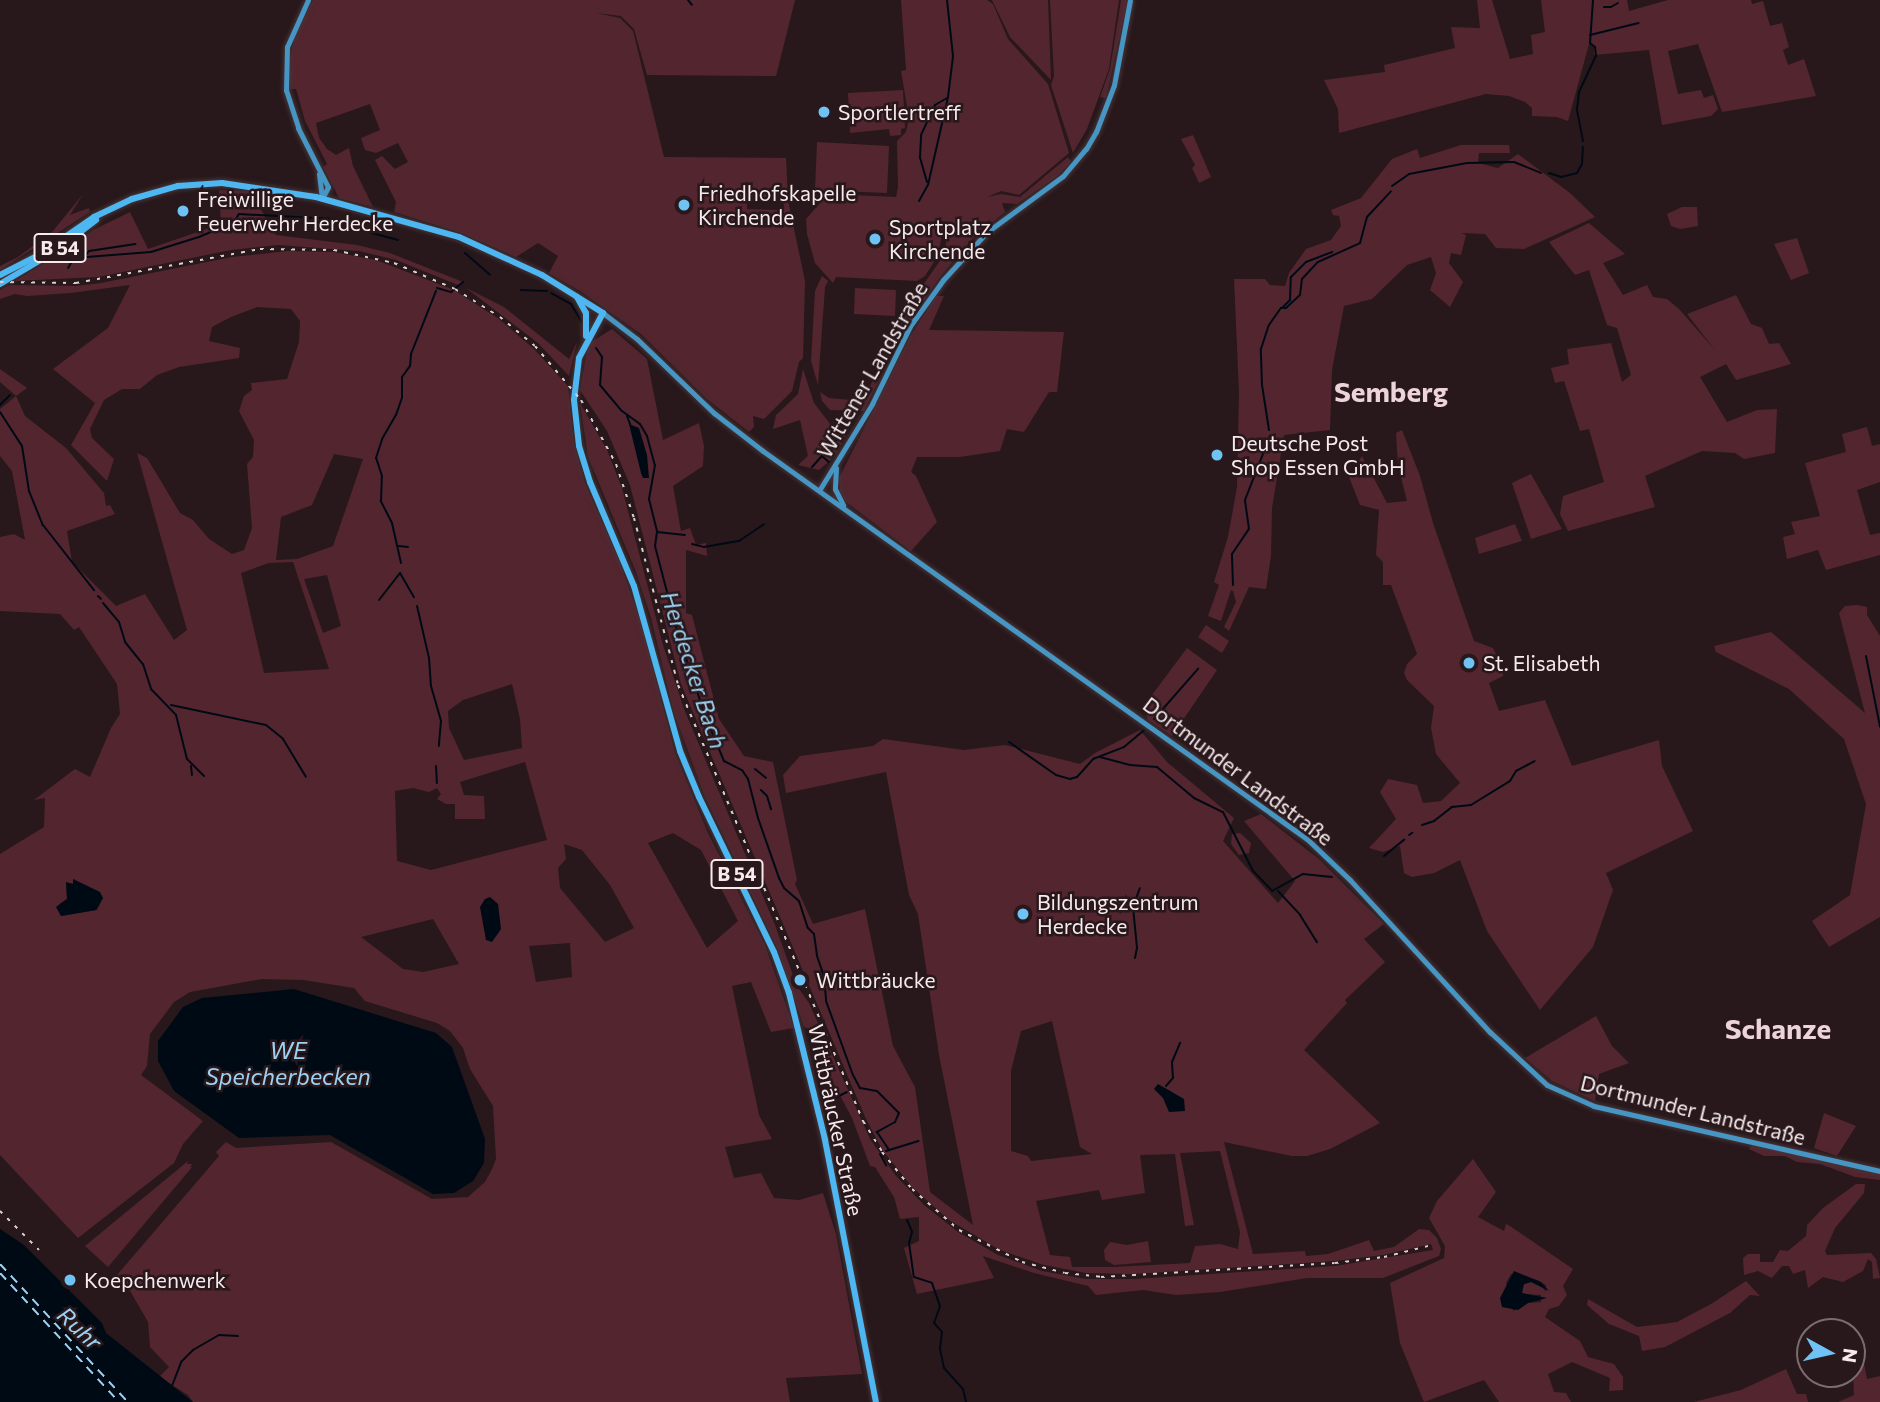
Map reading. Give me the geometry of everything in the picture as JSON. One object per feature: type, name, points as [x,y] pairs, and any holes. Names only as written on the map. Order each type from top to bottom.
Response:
[{"type":"main road","points":[[307,0],[287,47],[286,90],[298,128],[319,171],[322,199]]},
{"type":"main road","name":"Wittener Landstraße","points":[[820,489],[872,404],[910,326],[943,280],[987,232],[1063,176],[1086,149],[1096,132],[1114,85],[1130,0]]},
{"type":"main road","name":"B 54","points":[[0,275],[39,255],[108,210],[154,192],[192,184],[233,184],[322,199],[419,224],[483,245],[577,295],[603,313]]},
{"type":"main road","name":"B 54","points":[[0,284],[54,252],[108,210]]},
{"type":"main road","name":"Wittbräucker Straße","points":[[577,295],[587,317],[586,340],[575,380],[579,446],[590,482],[634,586],[680,751],[699,797],[769,942],[789,993],[822,1130],[876,1402]]},
{"type":"main road","name":"Wittbräucker Straße","points":[[586,340],[603,313]]},
{"type":"main road","name":"Dortmunder Landstraße","points":[[603,313],[653,354],[714,412],[1307,839],[1350,880],[1490,1032],[1546,1085],[1594,1106],[1880,1171]]},
{"type":"main road","points":[[836,465],[835,488],[843,506]]},
{"type":"shaded area","points":[[313,0],[795,0],[776,76],[647,75],[634,29],[621,16],[596,13],[620,18],[633,31],[664,157],[786,158],[788,200],[805,281],[803,358],[799,362],[792,391],[764,419],[753,416],[754,427],[749,432],[707,399],[641,334],[580,291],[549,273],[558,256],[538,243],[516,257],[459,232],[394,212],[396,202],[375,160],[382,156],[395,169],[408,162],[398,143],[376,153],[365,150],[361,138],[380,130],[370,104],[316,123],[319,138],[327,149],[336,155],[349,148],[353,166],[373,207],[339,198],[323,167],[327,164],[305,121],[296,89],[290,89],[290,60],[295,35]],"holes":[[[747,200],[783,201],[784,206],[778,210],[747,209]]]},
{"type":"shaded area","points":[[901,0],[987,0],[993,4],[1008,39],[1048,84],[1069,153],[1019,195],[1001,191],[987,197],[1001,194],[1020,197],[1068,157],[1071,162],[1056,177],[1017,204],[1002,203],[1005,212],[973,238],[939,278],[900,336],[864,411],[830,410],[822,401],[820,392],[829,398],[863,401],[916,295],[942,258],[946,246],[946,237],[942,236],[937,257],[925,276],[917,281],[836,277],[833,283],[815,263],[807,234],[806,219],[828,194],[896,197],[897,141],[906,132],[909,118],[901,71],[906,70]]},
{"type":"shaded area","points":[[992,0],[1048,0],[1051,80],[1010,37]]},
{"type":"shaded area","points":[[1050,0],[1119,0],[1109,69],[1087,129],[1073,153],[1051,85],[1054,76]]},
{"type":"shaded area","points":[[1121,0],[1128,0],[1106,98],[1100,97],[1110,69]]},
{"type":"shaded area","points":[[1477,0],[1492,0],[1510,59],[1533,54],[1531,35],[1545,32],[1541,0],[1627,0],[1629,11],[1668,0],[1751,0],[1752,4],[1763,1],[1770,26],[1782,23],[1789,47],[1783,50],[1788,65],[1804,59],[1816,96],[1722,112],[1698,44],[1668,51],[1678,94],[1701,90],[1704,98],[1713,95],[1718,109],[1711,116],[1662,125],[1649,50],[1594,55],[1594,45],[1589,44],[1568,121],[1557,117],[1532,116],[1532,108],[1525,102],[1509,96],[1486,94],[1339,133],[1338,109],[1324,80],[1385,72],[1384,65],[1455,48],[1451,27],[1480,28]]},
{"type":"shaded area","points":[[903,90],[905,128],[901,129],[901,135],[890,136],[889,129],[850,133],[848,93]]},
{"type":"shaded area","points":[[1193,135],[1211,177],[1199,183],[1192,168],[1195,165],[1181,139]]},
{"type":"shaded area","points":[[817,142],[889,146],[887,193],[815,190]]},
{"type":"shaded area","points":[[1461,145],[1509,145],[1510,153],[1479,153],[1478,163],[1498,168],[1518,154],[1570,193],[1595,217],[1524,249],[1496,248],[1485,234],[1461,233],[1466,235],[1461,255],[1451,253],[1449,263],[1463,282],[1450,307],[1430,290],[1436,273],[1431,257],[1407,265],[1372,299],[1344,306],[1332,370],[1330,430],[1284,435],[1272,508],[1271,556],[1266,589],[1249,587],[1229,631],[1224,627],[1236,602],[1233,591],[1231,590],[1221,621],[1208,616],[1219,585],[1214,582],[1228,537],[1237,487],[1239,392],[1234,279],[1265,279],[1270,285],[1285,286],[1289,273],[1306,249],[1331,240],[1341,226],[1339,216],[1333,215],[1331,210],[1361,198],[1392,159],[1417,149],[1420,158]]},
{"type":"shaded area","points":[[219,190],[250,191],[276,235],[357,245],[390,253],[463,282],[458,285],[396,260],[359,251],[278,245],[231,250],[98,277],[15,281],[93,230],[130,212],[148,249],[221,224]]},
{"type":"shaded area","points":[[83,194],[70,215],[89,208],[90,212],[0,270],[0,266],[18,257],[53,231]]},
{"type":"shaded area","points":[[1682,207],[1697,207],[1698,226],[1680,229],[1671,226],[1667,214]]},
{"type":"shaded area","points":[[1589,223],[1625,254],[1603,263],[1623,295],[1647,285],[1653,297],[1667,299],[1679,309],[1715,350],[1687,314],[1736,295],[1751,324],[1762,328],[1769,344],[1779,343],[1791,364],[1736,380],[1726,364],[1700,377],[1727,422],[1757,410],[1777,409],[1775,453],[1744,459],[1735,453],[1702,451],[1645,476],[1655,507],[1568,531],[1560,514],[1563,496],[1604,482],[1589,429],[1580,431],[1564,381],[1555,383],[1551,368],[1569,364],[1567,349],[1611,343],[1622,382],[1631,375],[1617,328],[1607,325],[1589,270],[1575,275],[1549,242]]},
{"type":"shaded area","points":[[1797,238],[1809,273],[1791,280],[1774,244]]},
{"type":"shaded area","points":[[288,251],[334,252],[376,260],[454,290],[499,319],[534,349],[568,386],[574,443],[585,483],[621,565],[641,623],[675,753],[708,833],[765,945],[794,1028],[771,1032],[751,982],[732,986],[759,1115],[772,1139],[725,1147],[734,1178],[761,1173],[774,1198],[799,1200],[823,1193],[836,1234],[862,1374],[786,1378],[790,1402],[193,1402],[188,1395],[159,1377],[169,1367],[150,1347],[148,1322],[129,1289],[117,1275],[219,1156],[216,1152],[226,1142],[236,1148],[331,1142],[432,1199],[468,1197],[485,1182],[496,1159],[493,1106],[470,1069],[463,1048],[450,1031],[437,1023],[365,1001],[354,988],[303,980],[262,979],[190,992],[174,1002],[150,1034],[147,1066],[141,1075],[203,1121],[183,1144],[174,1163],[78,1238],[0,1155],[0,854],[44,827],[45,798],[34,800],[75,769],[90,777],[111,728],[120,714],[117,684],[79,627],[74,630],[60,614],[0,611],[0,537],[14,534],[25,540],[12,471],[0,456],[0,409],[16,396],[25,416],[66,448],[104,493],[106,506],[110,505],[115,514],[67,531],[72,562],[116,606],[145,594],[174,640],[187,630],[137,453],[147,458],[180,513],[193,520],[209,539],[232,554],[244,550],[252,528],[247,464],[253,457],[254,440],[239,411],[244,396],[252,390],[251,383],[287,379],[299,342],[300,321],[291,309],[257,307],[231,317],[212,327],[209,341],[240,348],[239,358],[179,367],[157,375],[140,389],[122,389],[104,400],[90,429],[92,438],[114,459],[107,481],[71,445],[95,403],[53,369],[108,328],[130,285],[71,293],[27,296],[15,294],[0,299],[0,290],[10,285],[76,286],[101,283],[232,257]],"holes":[[[334,454],[363,459],[333,546],[297,559],[276,560],[281,517],[312,505]],[[293,562],[329,669],[264,673],[241,573],[269,563]],[[327,575],[341,626],[323,633],[304,579]],[[512,684],[520,719],[522,748],[464,760],[449,728],[448,711],[463,700]],[[525,762],[547,840],[431,870],[397,861],[395,791],[413,788],[429,792],[437,788],[441,794],[437,799],[446,804],[455,804],[455,819],[485,819],[484,796],[464,795],[460,782]],[[673,833],[701,850],[738,921],[707,948],[648,843]],[[564,844],[582,850],[610,885],[634,928],[605,942],[560,888],[558,868],[566,859]],[[73,879],[103,898],[97,910],[61,916],[59,904],[67,899],[66,883],[74,884]],[[433,919],[459,964],[423,972],[403,969],[361,937]],[[570,943],[572,977],[536,982],[529,946]]]},
{"type":"shaded area","points":[[822,276],[828,281],[825,287],[818,385],[811,361],[815,291]]},
{"type":"shaded area","points":[[466,288],[504,307],[569,359],[577,342],[569,376],[538,343]]},
{"type":"shaded area","points":[[855,288],[896,290],[895,316],[854,314]]},
{"type":"shaded area","points":[[936,296],[944,296],[929,330],[1064,332],[1057,392],[1049,392],[1024,432],[1007,429],[1000,451],[960,457],[917,457],[911,472],[916,476],[937,522],[911,551],[846,502],[840,491],[839,478],[910,337]]},
{"type":"shaded area","points":[[612,329],[647,359],[663,440],[699,423],[704,446],[703,466],[673,486],[681,531],[690,528],[696,545],[706,543],[707,556],[686,550],[686,613],[692,615],[719,719],[744,756],[773,762],[797,880],[795,884],[813,924],[865,909],[893,1046],[915,1087],[930,1192],[973,1225],[939,1055],[918,914],[909,895],[886,772],[786,793],[783,775],[800,756],[873,746],[883,739],[964,750],[1005,745],[1080,764],[1095,753],[1140,730],[1167,762],[1234,818],[1223,841],[1278,903],[1295,881],[1244,821],[1261,814],[1319,859],[1384,924],[1364,939],[1385,962],[1345,1000],[1347,1003],[1304,1050],[1380,1123],[1330,1149],[1307,1156],[1292,1156],[1224,1142],[1253,1254],[1305,1251],[1306,1256],[1328,1254],[1369,1240],[1374,1251],[1394,1247],[1419,1229],[1429,1230],[1437,1238],[1441,1249],[1439,1256],[1383,1278],[1307,1278],[1220,1292],[1176,1295],[1143,1290],[1096,1295],[1088,1286],[1034,1273],[983,1256],[994,1278],[917,1294],[904,1248],[919,1241],[919,1217],[900,1219],[894,1197],[875,1167],[870,1166],[852,1118],[829,1075],[816,1032],[804,1027],[777,948],[704,795],[674,713],[651,618],[636,572],[588,457],[580,403],[607,450],[622,488],[663,645],[684,709],[775,925],[797,986],[809,1003],[870,1139],[896,1176],[924,1205],[958,1232],[998,1255],[1042,1271],[1086,1279],[1134,1279],[1335,1266],[1433,1250],[1431,1244],[1383,1255],[1335,1261],[1133,1274],[1086,1273],[1044,1265],[1000,1250],[949,1220],[913,1188],[883,1151],[866,1119],[681,684],[630,485],[607,431],[580,390],[588,344]],"holes":[[[1052,1021],[1080,1147],[1092,1154],[1031,1161],[1028,1156],[1011,1151],[1011,1071],[1021,1031]],[[1220,1151],[1240,1232],[1238,1249],[1220,1244],[1195,1246],[1190,1263],[1113,1267],[1072,1267],[1070,1257],[1050,1255],[1036,1201],[1099,1190],[1102,1200],[1145,1193],[1140,1155],[1175,1154],[1185,1226],[1194,1225],[1180,1153]]]},
{"type":"shaded area","points":[[0,369],[27,388],[16,396],[0,382]]},
{"type":"shaded area","points":[[803,369],[814,403],[831,425],[846,436],[835,456],[819,470],[798,465],[808,456],[800,420],[773,429],[776,415],[798,394]]},
{"type":"shaded area","points":[[1867,427],[1872,446],[1880,444],[1880,482],[1857,490],[1870,535],[1880,533],[1880,555],[1826,570],[1818,550],[1787,559],[1783,537],[1795,534],[1791,522],[1820,516],[1805,463],[1846,452],[1842,434]]},
{"type":"shaded area","points":[[1402,430],[1420,476],[1433,523],[1474,641],[1493,648],[1503,669],[1503,676],[1489,683],[1499,711],[1545,700],[1572,766],[1659,740],[1662,766],[1693,831],[1606,873],[1613,890],[1593,947],[1540,1010],[1487,931],[1460,860],[1434,873],[1412,877],[1404,873],[1400,846],[1383,852],[1369,848],[1396,819],[1380,792],[1388,779],[1417,785],[1423,803],[1441,801],[1460,783],[1436,754],[1431,728],[1434,706],[1407,680],[1404,673],[1407,664],[1417,654],[1391,585],[1383,585],[1383,562],[1376,555],[1379,510],[1360,505],[1349,477],[1362,456],[1387,503],[1407,501],[1398,465],[1396,433]]},
{"type":"shaded area","points":[[1531,474],[1562,529],[1531,539],[1512,483]]},
{"type":"shaded area","points":[[1515,524],[1522,541],[1479,554],[1475,538]]},
{"type":"shaded area","points":[[1845,606],[1867,607],[1867,615],[1880,636],[1880,917],[1829,947],[1812,921],[1850,895],[1866,804],[1844,739],[1789,689],[1716,652],[1714,646],[1771,632],[1865,713],[1839,613]]},
{"type":"shaded area","points":[[1206,625],[1229,641],[1222,653],[1198,637]]},
{"type":"shaded area","points":[[1187,648],[1217,670],[1172,736],[1148,720],[1146,703]]},
{"type":"shaded area","points":[[1240,833],[1251,843],[1249,853],[1239,855],[1231,844],[1232,834]]},
{"type":"shaded area","points":[[1596,1016],[1612,1046],[1629,1063],[1599,1074],[1595,1101],[1552,1081],[1525,1058]]},
{"type":"shaded area","points":[[1824,1113],[1856,1126],[1837,1156],[1814,1148]]},
{"type":"shaded area","points":[[1753,1142],[1880,1171],[1880,1180],[1855,1177],[1820,1164],[1797,1162],[1785,1156],[1764,1156],[1749,1149]]},
{"type":"shaded area","points":[[1473,1159],[1496,1192],[1478,1217],[1504,1231],[1506,1224],[1510,1226],[1573,1269],[1563,1286],[1567,1295],[1559,1306],[1549,1309],[1545,1317],[1580,1341],[1588,1357],[1614,1364],[1623,1377],[1623,1390],[1609,1391],[1610,1378],[1572,1362],[1548,1374],[1554,1392],[1566,1393],[1571,1402],[1499,1402],[1484,1380],[1424,1402],[1400,1343],[1390,1283],[1444,1258],[1445,1246],[1429,1218],[1437,1201]],"holes":[[[1511,1274],[1546,1285],[1546,1292],[1540,1284],[1531,1282],[1524,1284],[1521,1289],[1523,1294],[1541,1295],[1541,1302],[1528,1303],[1513,1311],[1506,1283]]]},
{"type":"shaded area","points":[[188,1161],[187,1164],[192,1164],[190,1168],[193,1166],[108,1267],[85,1246]]},
{"type":"shaded area","points":[[1856,1184],[1865,1184],[1864,1193],[1835,1228],[1825,1251],[1827,1255],[1871,1253],[1876,1259],[1880,1278],[1873,1279],[1872,1262],[1868,1259],[1863,1271],[1843,1282],[1823,1277],[1808,1288],[1805,1270],[1793,1274],[1789,1266],[1782,1266],[1772,1278],[1758,1271],[1744,1275],[1743,1258],[1748,1254],[1760,1254],[1760,1262],[1773,1262],[1780,1250],[1788,1251],[1806,1236],[1807,1225],[1823,1208]]},
{"type":"shaded area","points":[[1148,1241],[1151,1262],[1114,1265],[1105,1260],[1104,1250],[1110,1242],[1127,1245]]},
{"type":"shaded area","points":[[1746,1281],[1760,1296],[1750,1295],[1730,1313],[1665,1347],[1642,1351],[1639,1336],[1609,1324],[1587,1305],[1588,1299],[1637,1327],[1677,1322]]},
{"type":"shaded area","points":[[1786,1369],[1797,1394],[1806,1394],[1808,1402],[1694,1402],[1741,1390]]},
{"type":"shaded area","points":[[1866,1374],[1867,1379],[1880,1376],[1880,1402],[1838,1402],[1854,1395],[1854,1388],[1866,1388]]},
{"type":"water","points":[[629,424],[639,428],[647,455],[649,478],[643,478],[641,473]]},
{"type":"water","points":[[73,879],[100,892],[103,898],[96,910],[61,916],[56,907],[67,899],[66,882],[73,884]]},
{"type":"water","points":[[490,897],[498,904],[501,929],[492,942],[486,940],[480,907],[485,899]]},
{"type":"water","name":"WE Speicherbecken","points":[[294,989],[436,1033],[452,1047],[485,1139],[484,1163],[473,1181],[454,1193],[433,1194],[330,1135],[239,1138],[174,1091],[158,1061],[158,1041],[183,1007],[202,998]]},
{"type":"water","points":[[1158,1084],[1184,1099],[1185,1111],[1169,1112],[1163,1098],[1154,1089]]},
{"type":"water","name":"Ruhr","points":[[0,1229],[24,1245],[102,1323],[106,1333],[193,1402],[0,1402]]},
{"type":"water","points":[[1514,1271],[1541,1282],[1549,1291],[1531,1282],[1524,1284],[1522,1293],[1547,1298],[1528,1303],[1518,1310],[1502,1307],[1500,1298]]},
{"type":"waterway","points":[[688,0],[692,5]]},
{"type":"waterway","points":[[919,201],[928,185],[948,97],[953,56],[947,0]]},
{"type":"waterway","points":[[1583,141],[1577,109],[1579,92],[1596,56],[1595,47],[1590,43],[1593,0]]},
{"type":"waterway","points":[[1604,7],[1618,3]]},
{"type":"waterway","points":[[1590,35],[1639,23]]},
{"type":"waterway","points":[[927,182],[920,157],[921,135],[935,105],[947,98]]},
{"type":"waterway","points":[[1549,173],[1561,177],[1577,173],[1582,164],[1583,147]]},
{"type":"waterway","points":[[1392,186],[1409,174],[1467,163],[1514,162],[1541,173]]},
{"type":"waterway","points":[[1269,430],[1262,385],[1261,349],[1269,325],[1281,308],[1286,308],[1300,295],[1302,279],[1318,262],[1360,243],[1367,217],[1391,191]]},
{"type":"waterway","name":"Herdecker Bach","points":[[68,268],[74,258],[151,252],[199,237],[234,222],[239,214],[336,219]]},
{"type":"waterway","name":"Herdecker Bach","points":[[345,221],[372,233],[398,240]]},
{"type":"waterway","points":[[86,255],[89,251],[135,244]]},
{"type":"waterway","points":[[1283,307],[1290,300],[1291,277],[1306,262],[1332,252]]},
{"type":"waterway","name":"Herdecker Bach","points":[[465,253],[490,275]]},
{"type":"waterway","points":[[437,288],[451,292],[463,282]]},
{"type":"waterway","name":"Herdecker Bach","points":[[521,290],[547,291]]},
{"type":"waterway","points":[[401,563],[392,523],[381,501],[382,476],[376,458],[382,439],[396,415],[402,398],[402,377],[410,366],[411,354],[436,291]]},
{"type":"waterway","name":"Herdecker Bach","points":[[551,293],[571,304],[582,322]]},
{"type":"waterway","name":"Herdecker Bach","points":[[596,348],[602,357],[600,385],[622,411],[640,424],[647,436],[655,465],[649,499],[657,532],[655,546],[678,634],[706,718],[724,761],[742,770],[748,779],[758,818],[779,878],[784,888],[799,901],[808,928],[814,934],[817,956],[824,976],[826,1001],[853,1075],[860,1088],[877,1091],[899,1113],[895,1122],[877,1132],[889,1150]]},
{"type":"waterway","points":[[0,405],[10,395]]},
{"type":"waterway","points":[[0,412],[22,446],[29,491],[43,525],[94,590]]},
{"type":"waterway","name":"Herdecker Bach","points":[[627,416],[630,424]]},
{"type":"waterway","points":[[1233,585],[1232,554],[1249,529],[1245,500],[1270,436]]},
{"type":"waterway","points":[[812,467],[837,439]]},
{"type":"waterway","points":[[822,456],[829,462]]},
{"type":"waterway","points":[[692,544],[704,547],[739,541],[764,524]]},
{"type":"waterway","points":[[657,532],[685,535]]},
{"type":"waterway","points":[[399,546],[408,547]]},
{"type":"waterway","points":[[379,600],[400,573],[414,597]]},
{"type":"waterway","points":[[98,596],[101,599]]},
{"type":"waterway","points":[[103,603],[119,622],[125,642],[143,664],[151,689],[176,715],[187,759],[204,776]]},
{"type":"waterway","points":[[417,606],[429,658],[431,686],[441,721],[439,746]]},
{"type":"waterway","points":[[1866,656],[1880,727]]},
{"type":"waterway","points":[[1154,719],[1198,669]]},
{"type":"waterway","points":[[171,705],[266,725],[283,739],[306,777]]},
{"type":"waterway","points":[[1009,742],[1056,775],[1070,779],[1077,777],[1093,759],[1124,747],[1144,730]]},
{"type":"waterway","points":[[1100,757],[1130,765],[1157,767],[1194,798],[1223,812],[1253,871],[1272,891],[1303,874],[1332,877]]},
{"type":"waterway","points":[[1422,825],[1434,821],[1452,807],[1471,805],[1510,781],[1516,771],[1535,761]]},
{"type":"waterway","points":[[191,766],[192,775]]},
{"type":"waterway","points":[[436,766],[437,783]]},
{"type":"waterway","points":[[755,769],[766,778]]},
{"type":"waterway","points":[[761,790],[767,796],[771,809]]},
{"type":"waterway","points":[[1384,856],[1404,840]]},
{"type":"waterway","points":[[1135,958],[1137,948],[1133,907],[1140,888]]},
{"type":"waterway","points":[[1278,891],[1300,915],[1317,942]]},
{"type":"waterway","points":[[1166,1086],[1173,1078],[1172,1062],[1180,1043]]},
{"type":"waterway","points":[[837,1097],[847,1092]]},
{"type":"waterway","points":[[886,1151],[918,1141]]},
{"type":"waterway","name":"Herdecker Bach","points":[[880,1154],[886,1165]]},
{"type":"waterway","name":"Herdecker Bach","points":[[907,1220],[912,1232],[909,1243],[914,1277],[932,1283],[940,1306],[934,1323],[942,1332],[940,1349],[944,1368],[963,1389],[966,1402]]},
{"type":"waterway","points":[[172,1386],[181,1362],[193,1350],[219,1335],[238,1336]]},
{"type":"ferry route","points":[[0,1264],[128,1402]]},
{"type":"ferry route","points":[[0,1273],[119,1402]]},
{"type":"railway","points":[[0,282],[76,283],[260,249],[334,250],[394,263],[455,289],[500,317],[535,346],[581,400],[616,464],[634,518],[678,685],[863,1121],[882,1152],[912,1189],[959,1230],[1022,1262],[1065,1273],[1101,1277],[1335,1263],[1384,1257],[1432,1245]]},
{"type":"railway","points":[[0,1211],[39,1250]]},
{"type":"place","name":"Sportlertreff","points":[[824,112]]},
{"type":"place","name":"Friedhofskapelle Kirchende","points":[[684,205]]},
{"type":"place","name":"Freiwillige Feuerwehr Herdecke","points":[[183,211]]},
{"type":"place","name":"Sportplatz Kirchende","points":[[875,239]]},
{"type":"place","name":"Deutsche Post Shop Essen GmbH","points":[[1217,455]]},
{"type":"place","name":"St. Elisabeth","points":[[1469,663]]},
{"type":"place","name":"Bildungszentrum Herdecke","points":[[1023,914]]},
{"type":"place","name":"Wittbräucke","points":[[800,980]]},
{"type":"place","name":"Koepchenwerk","points":[[70,1280]]},
{"type":"district","name":"Semberg","points":[[1391,391]]},
{"type":"district","name":"Schanze","points":[[1778,1028]]}]
